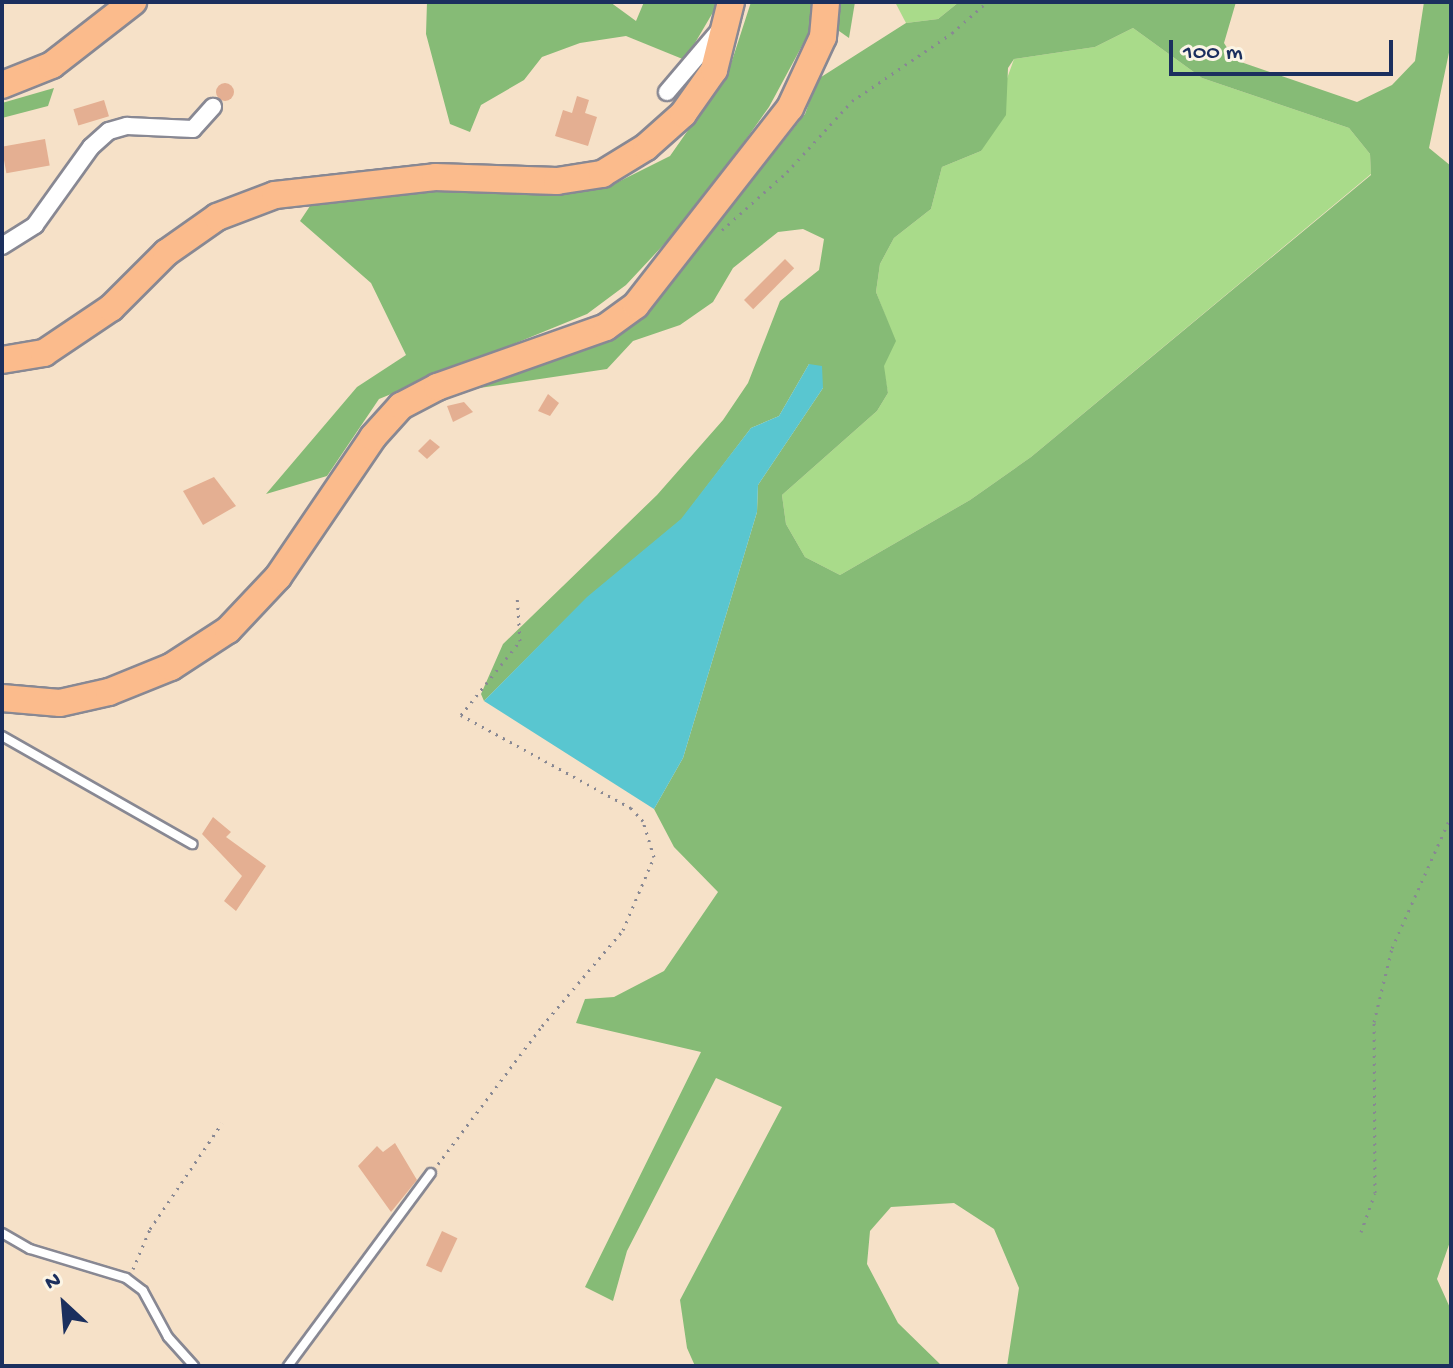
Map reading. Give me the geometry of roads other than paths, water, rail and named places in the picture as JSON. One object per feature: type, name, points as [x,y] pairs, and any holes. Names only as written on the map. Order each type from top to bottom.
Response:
[{"type":"main road","points":[[2,85],[52,65],[133,2]]},
{"type":"main road","points":[[2,698],[60,703],[109,692],[171,667],[228,630],[278,577],[373,437],[401,406],[437,387],[606,327],[636,305],[790,108],[823,37],[826,2]]},
{"type":"main road","points":[[2,360],[53,347],[111,308],[166,253],[217,217],[275,195],[435,177],[557,181],[602,174],[646,147],[683,114],[714,70],[731,8]]},
{"type":"street","points":[[667,92],[731,8]]},
{"type":"street","points":[[2,246],[35,225],[91,147],[109,131],[127,126],[193,129],[213,107]]},
{"type":"lane","points":[[2,736],[192,844]]},
{"type":"lane","points":[[288,1366],[431,1173]]},
{"type":"lane","points":[[2,1233],[30,1249],[126,1278],[143,1291],[168,1337],[194,1366]]},
{"type":"water","points":[[809,364],[822,366],[823,388],[758,485],[757,512],[683,758],[654,809],[484,701],[587,597],[681,519],[751,428],[779,416]]}]
